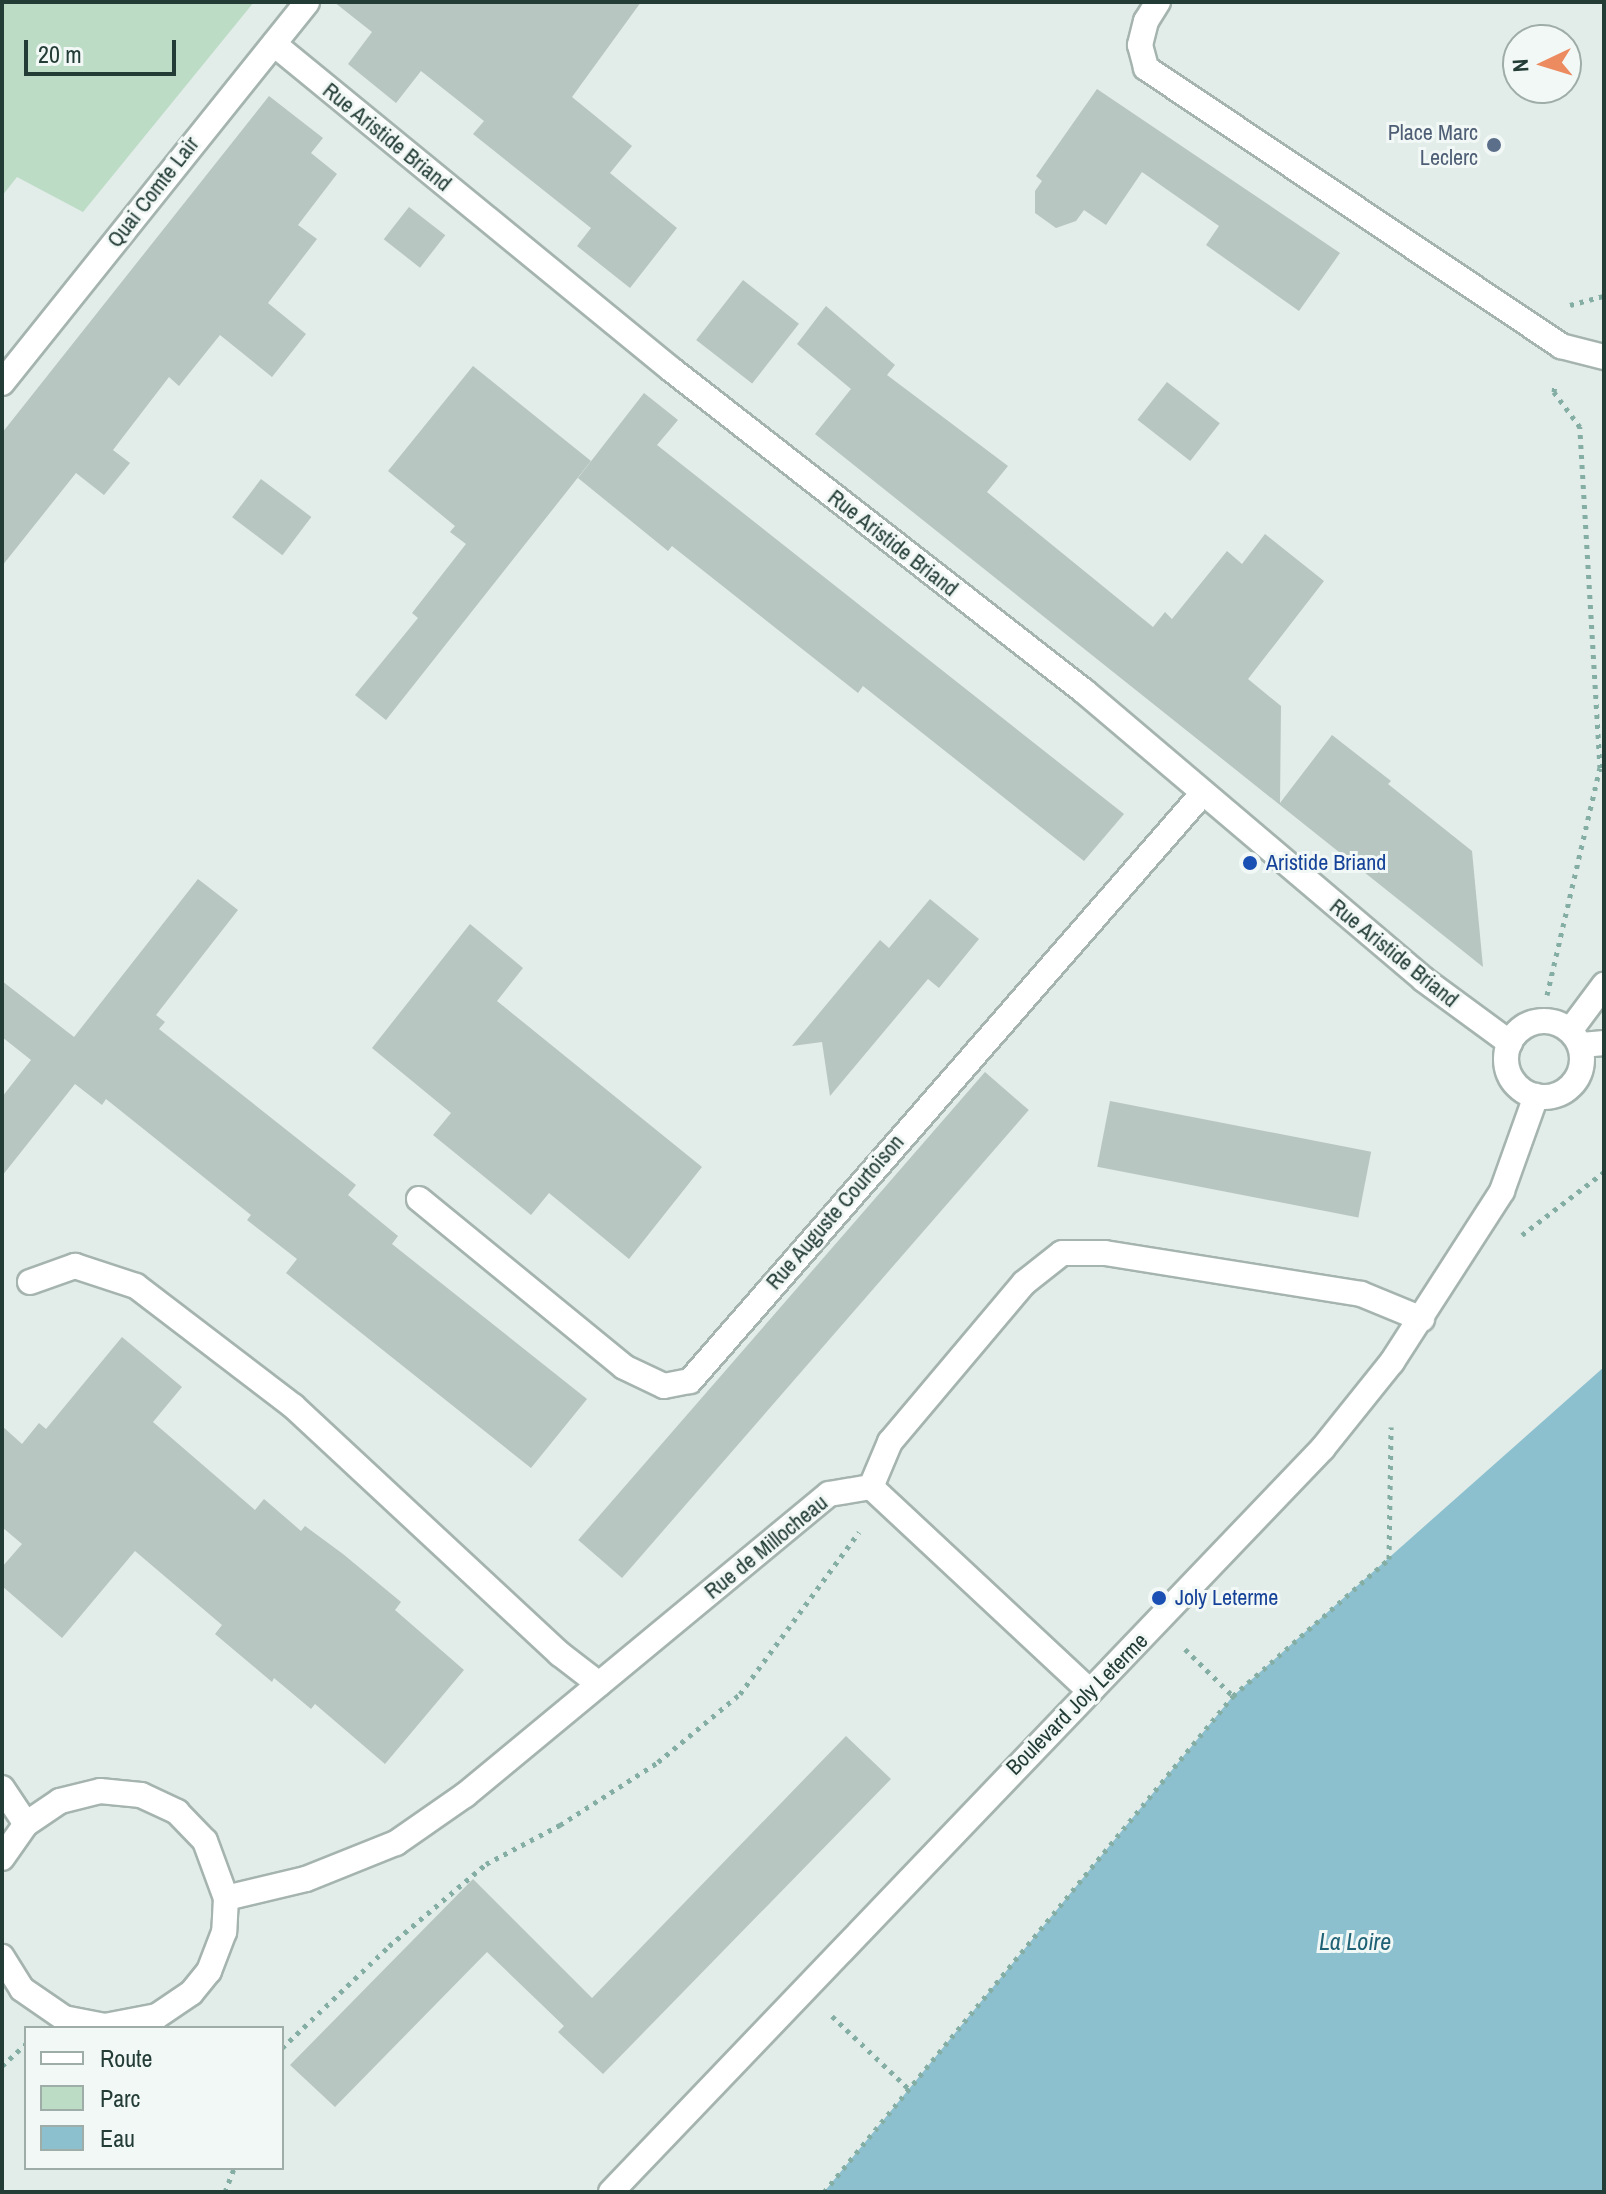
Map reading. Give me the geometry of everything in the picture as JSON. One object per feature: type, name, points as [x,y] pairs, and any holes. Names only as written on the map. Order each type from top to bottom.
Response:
[{"type":"street","name":"Quai Comte Lair","points":[[2,383],[307,2]]},
{"type":"street","points":[[1158,2],[1140,45],[1146,68],[1561,346],[1604,357]]},
{"type":"street","name":"Rue Aristide Briand","points":[[274,44],[672,370],[1085,692],[1423,979],[1510,1043]]},
{"type":"street","name":"Rue Auguste Courtoison","points":[[419,1199],[624,1367],[664,1386],[690,1381],[1203,793]]},
{"type":"street","points":[[1586,1039],[1543,1022],[1527,1025],[1510,1043],[1506,1056],[1511,1080],[1536,1096],[1566,1090],[1580,1071],[1586,1039],[1604,985]]},
{"type":"street","name":"Boulevard Joly Leterme","points":[[611,2192],[802,1987],[1323,1448],[1422,1319],[1502,1191],[1536,1096]]},
{"type":"street","points":[[1090,1691],[871,1487],[890,1442],[1024,1283],[1062,1253],[1105,1253],[1361,1294],[1422,1319]]},
{"type":"street","points":[[30,1282],[75,1266],[136,1286],[293,1406],[599,1684]]},
{"type":"street","name":"Rue de Millocheau","points":[[226,1898],[306,1879],[396,1843],[465,1795],[829,1494],[871,1487]]},
{"type":"street","points":[[2,1788],[26,1824]]},
{"type":"street","points":[[2,1858],[26,1824],[60,1801],[100,1791],[141,1795],[177,1812],[205,1841],[226,1898],[224,1932],[209,1971],[191,1993],[157,2016],[105,2026],[64,2018],[22,1989],[2,1957]]},
{"type":"path","points":[[1543,1022],[1600,768],[1580,427],[1554,392],[1568,306],[1604,296]]},
{"type":"path","points":[[824,2192],[1233,1696],[1389,1559],[1392,1362]]},
{"type":"path","points":[[284,2046],[389,1946],[486,1864],[560,1825],[658,1762],[740,1694],[855,1531],[868,1533]]},
{"type":"path","points":[[1157,1622],[1233,1696]]},
{"type":"path","points":[[802,1987],[909,2089]]},
{"type":"path","points":[[2,2066],[24,2046]]},
{"type":"path","points":[[225,2192],[233,2170]]},
{"type":"green space","points":[[2,2],[254,2],[83,212],[17,177],[2,196]]},
{"type":"water","name":"La Loire","points":[[1604,1367],[1604,2192],[824,2192],[1233,1696]]},
{"type":"building","points":[[334,2],[641,2],[572,97],[632,146],[610,173],[677,228],[630,288],[577,246],[591,228],[473,134],[484,121],[421,71],[396,103],[348,64],[372,32]]},
{"type":"building","points":[[1097,89],[1340,253],[1299,311],[1206,245],[1219,226],[1142,172],[1106,225],[1084,210],[1076,221],[1056,228],[1035,213],[1035,191],[1042,181],[1036,176]]},
{"type":"building","points":[[269,96],[323,138],[311,153],[337,174],[298,225],[317,239],[268,303],[306,334],[272,377],[220,335],[179,386],[169,377],[113,450],[130,463],[104,495],[76,473],[2,566],[2,433]]},
{"type":"building","points":[[409,207],[445,235],[420,268],[384,239]]},
{"type":"building","points":[[743,280],[799,324],[752,384],[696,340]]},
{"type":"building","points":[[826,306],[895,365],[887,375],[1008,466],[987,492],[1153,627],[1165,612],[1172,619],[1227,551],[1242,564],[1265,534],[1324,581],[1248,679],[1281,706],[1280,803],[1332,735],[1391,781],[1388,784],[1472,851],[1483,967],[815,434],[851,389],[797,344]]},
{"type":"building","points":[[473,366],[591,461],[386,720],[355,695],[418,618],[412,613],[466,544],[450,532],[455,526],[388,471]]},
{"type":"building","points":[[1167,382],[1220,423],[1190,461],[1137,420]]},
{"type":"building","points":[[644,393],[678,420],[657,445],[1124,814],[1084,861],[863,686],[858,693],[672,546],[668,551],[578,478]]},
{"type":"building","points":[[261,479],[311,517],[282,555],[232,517]]},
{"type":"building","points":[[198,879],[238,910],[156,1015],[165,1022],[159,1029],[356,1185],[348,1195],[398,1236],[392,1244],[587,1399],[531,1468],[286,1273],[297,1259],[247,1220],[251,1215],[106,1099],[102,1105],[75,1084],[2,1176],[2,1097],[31,1060],[2,1037],[2,981],[74,1037]]},
{"type":"building","points":[[930,899],[979,939],[939,988],[928,979],[830,1096],[822,1042],[792,1046],[880,940],[889,948]]},
{"type":"building","points":[[470,924],[523,968],[497,1001],[702,1167],[629,1259],[549,1193],[531,1215],[433,1135],[451,1113],[372,1048]]},
{"type":"building","points":[[985,1072],[1029,1110],[622,1578],[578,1540]]},
{"type":"building","points":[[1110,1101],[1371,1152],[1358,1218],[1097,1167]]},
{"type":"building","points":[[122,1337],[182,1387],[153,1422],[255,1510],[264,1499],[301,1531],[305,1526],[343,1554],[401,1602],[395,1610],[464,1670],[385,1764],[315,1704],[311,1709],[274,1678],[272,1682],[215,1634],[222,1625],[135,1551],[62,1638],[2,1586],[2,1567],[22,1544],[2,1527],[2,1426],[22,1444],[39,1423],[46,1429]]},
{"type":"building","points":[[846,1736],[891,1779],[603,2074],[558,2032],[564,2026],[487,1952],[335,2107],[290,2065],[473,1879],[592,1998]]},
{"type":"place","name":"Place Marc Leclerc","points":[[1494,145]]},
{"type":"place","name":"Aristide Briand","points":[[1250,863]]},
{"type":"place","name":"Joly Leterme","points":[[1159,1598]]}]
